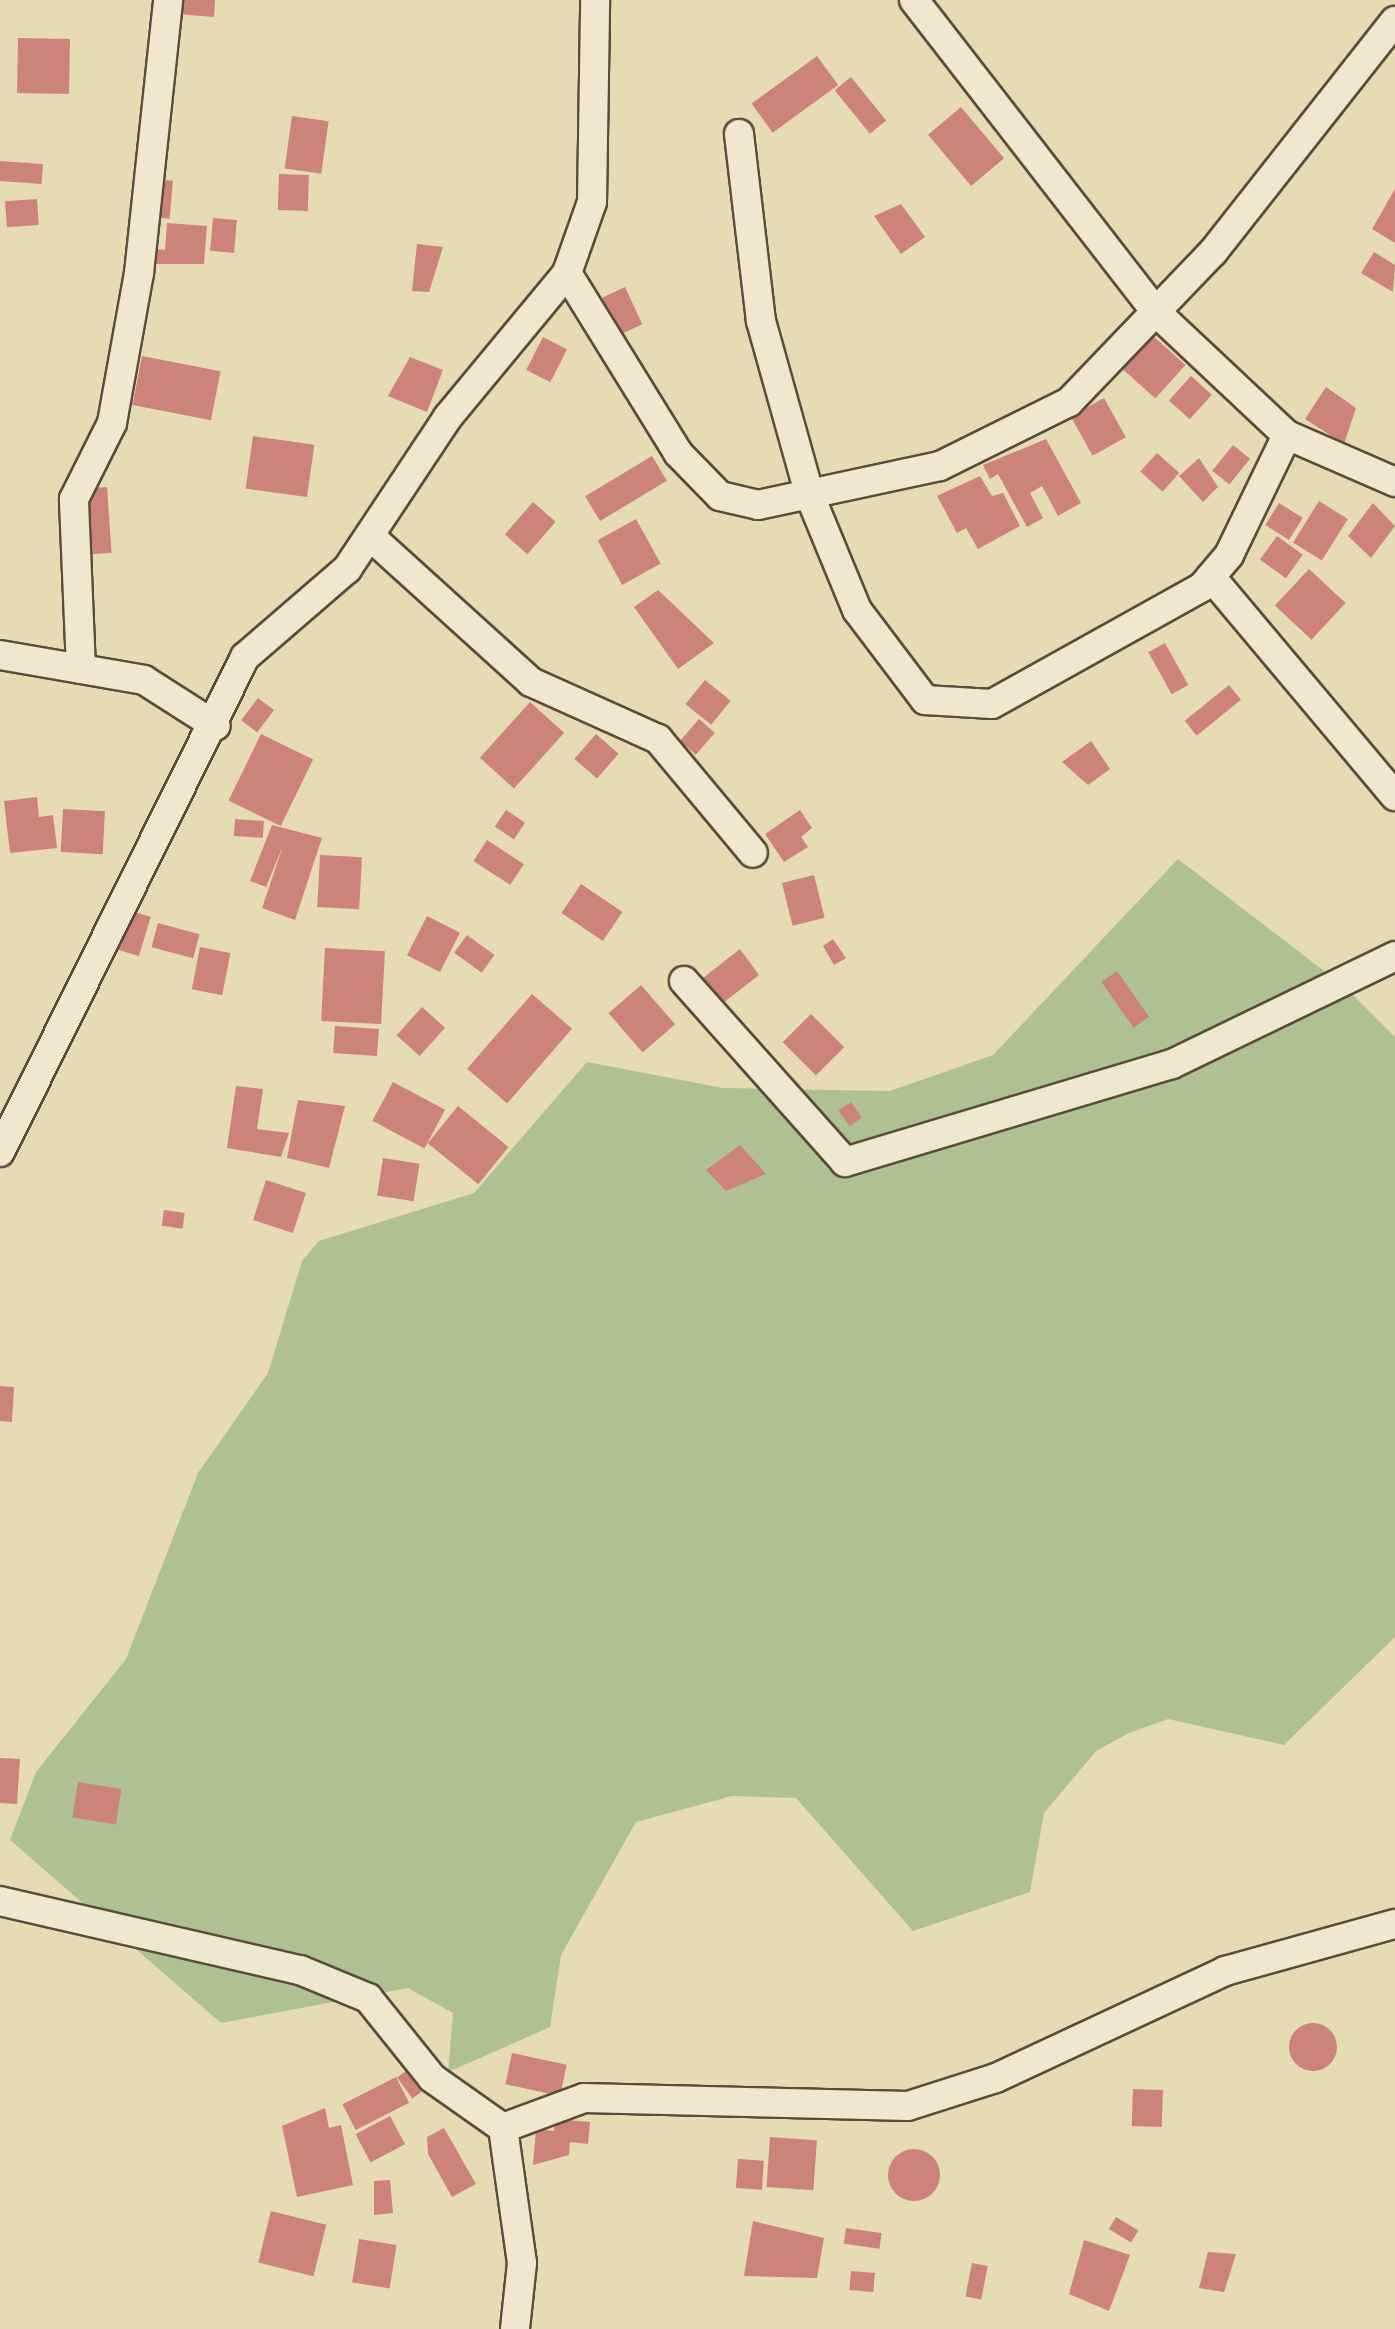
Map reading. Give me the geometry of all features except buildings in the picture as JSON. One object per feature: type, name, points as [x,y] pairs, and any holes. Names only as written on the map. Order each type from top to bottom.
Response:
[{"type":"street","points":[[80,669],[74,499],[112,423],[139,273],[168,0]]},
{"type":"street","points":[[0,1152],[216,726],[245,657],[295,622],[370,536],[488,364],[567,273],[592,202],[595,0]]},
{"type":"street","points":[[914,0],[1157,313],[1287,434],[1395,482]]},
{"type":"street","points":[[567,273],[678,453],[720,496],[758,505],[940,466],[1070,402],[1157,313],[1395,21]]},
{"type":"street","points":[[739,134],[761,322],[810,496],[857,610],[926,700],[992,704],[1211,577],[1287,434]]},
{"type":"street","points":[[370,536],[531,682],[658,738],[753,853]]},
{"type":"street","points":[[1211,577],[1395,796]]},
{"type":"street","points":[[0,655],[144,680],[216,726]]},
{"type":"street","points":[[684,981],[845,1162],[1172,1064],[1395,956]]},
{"type":"street","points":[[0,1902],[283,1966],[368,1998],[432,2078],[503,2128],[522,2263],[515,2329]]},
{"type":"street","points":[[503,2128],[584,2098],[908,2106],[996,2078],[1225,1970],[1395,1924]]},
{"type":"green space","points":[[1178,859],[1345,987],[1395,1037],[1395,1637],[1284,1745],[1168,1719],[1129,1733],[1096,1751],[1044,1813],[1030,1892],[913,1931],[796,1798],[732,1796],[636,1822],[561,1955],[550,2027],[448,2072],[453,2013],[408,1988],[221,2023],[10,1840],[36,1772],[126,1659],[198,1473],[268,1373],[302,1261],[319,1241],[474,1193],[587,1062],[723,1088],[890,1091],[993,1055]]}]
